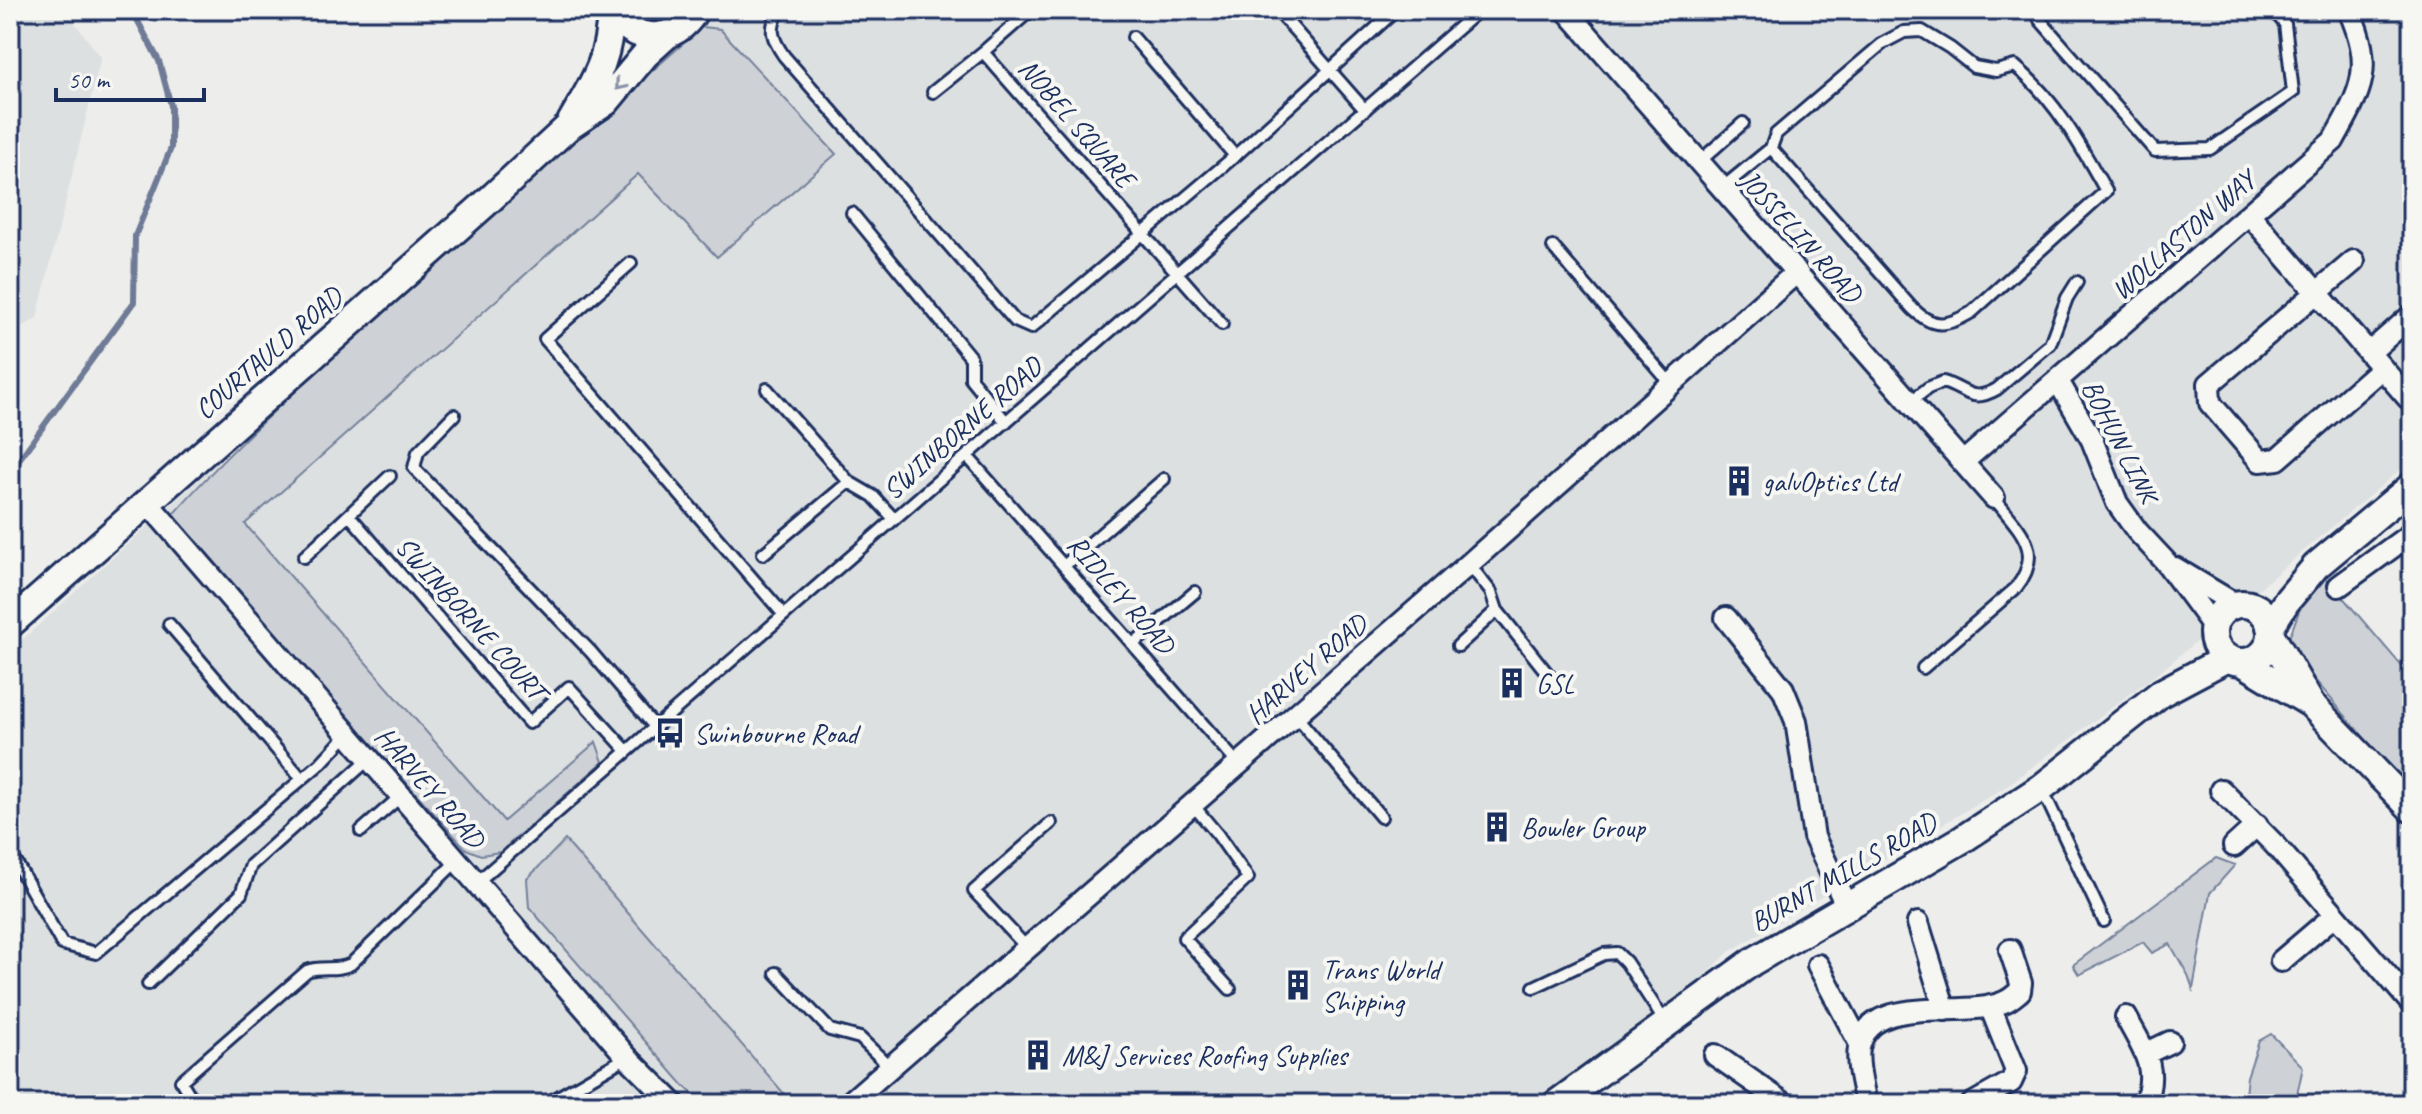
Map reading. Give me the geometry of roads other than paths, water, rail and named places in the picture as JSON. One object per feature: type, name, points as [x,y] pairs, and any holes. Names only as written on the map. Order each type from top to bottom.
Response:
[{"type":"street","name":"COURTAULD ROAD","points":[[612,10],[628,29],[640,35],[667,35]]},
{"type":"street","name":"COURTAULD ROAD","points":[[567,128],[603,66],[610,40],[612,10]]},
{"type":"street","name":"COURTAULD ROAD","points":[[10,624],[567,128],[606,102],[645,55],[667,35],[687,23],[695,10]]},
{"type":"street","name":"JOSSELIN ROAD","points":[[1566,10],[1994,498]]},
{"type":"street","name":"WOLLASTON WAY","points":[[1963,462],[2333,141],[2351,108],[2364,74],[2361,42],[2349,10]]},
{"type":"street","points":[[2249,214],[2408,398]]},
{"type":"street","points":[[2354,261],[2209,384],[2210,403],[2260,461],[2278,459],[2376,361],[2412,315]]},
{"type":"street","name":"HARVEY ROAD","points":[[848,1104],[1469,564],[1797,272]]},
{"type":"street","name":"BOHUN LINK","points":[[2058,381],[2092,440],[2117,503],[2137,531],[2165,561]]},
{"type":"street","points":[[2234,660],[2261,655],[2268,646],[2271,631],[2286,602],[2316,566],[2412,486]]},
{"type":"street","name":"HARVEY ROAD","points":[[147,502],[627,1057],[674,1104]]},
{"type":"street","points":[[2339,586],[2412,533]]},
{"type":"street","points":[[2165,561],[2241,604],[2259,609],[2311,704],[2412,809]]},
{"type":"street","points":[[2165,561],[2213,628],[2216,647],[2311,704]]},
{"type":"street","points":[[2213,628],[2224,609],[2241,604],[2316,566]]},
{"type":"street","points":[[1726,618],[1788,699],[1796,721],[1814,837],[1846,905]]},
{"type":"street","name":"BURNT MILLS ROAD","points":[[1556,1104],[1752,962],[1963,839],[2041,788],[2161,693],[2213,628]]},
{"type":"street","name":"BURNT MILLS ROAD","points":[[2161,693],[2234,660]]},
{"type":"street","points":[[2221,790],[2257,825],[2412,1004]]},
{"type":"street","points":[[2234,846],[2257,825]]},
{"type":"street","points":[[2281,961],[2335,915]]},
{"type":"street","points":[[1918,923],[1945,1010]]},
{"type":"street","points":[[1866,1104],[1860,1044],[1874,1022],[1887,1016],[2003,1003],[2020,991],[2021,983],[2010,950]]},
{"type":"street","points":[[1818,965],[1860,1044]]},
{"type":"street","points":[[1972,1104],[2011,1082],[2016,1071],[1990,1006]]},
{"type":"street","points":[[2126,1017],[2151,1068],[2152,1081],[2144,1104]]},
{"type":"street","points":[[2145,1054],[2170,1042]]},
{"type":"street","points":[[1715,1055],[1785,1104]]},
{"type":"lane","points":[[780,10],[772,21],[773,35],[784,56],[1015,321],[1031,328],[1235,156],[1396,10]]},
{"type":"lane","name":"NOBEL SQUARE","points":[[1031,10],[983,52],[1222,324]]},
{"type":"lane","points":[[1277,10],[1365,110]]},
{"type":"lane","name":"SWINBORNE ROAD","points":[[476,883],[1479,10]]},
{"type":"lane","points":[[2038,10],[2040,20],[2155,151],[2210,149],[2293,92],[2285,24],[2273,10]]},
{"type":"lane","points":[[1722,188],[1771,148],[1776,134],[1883,43],[1904,32],[1922,31],[1974,67],[1996,71],[2015,66],[2030,78],[2077,139],[2106,191],[1972,312],[1958,320],[1931,323],[1912,308],[1771,148]]},
{"type":"lane","points":[[1133,37],[1235,156]]},
{"type":"lane","points":[[933,92],[983,52]]},
{"type":"lane","points":[[1699,162],[1743,123]]},
{"type":"lane","points":[[852,213],[971,358],[971,379],[1006,422]]},
{"type":"lane","points":[[1553,247],[1670,383]]},
{"type":"lane","points":[[631,263],[545,339],[784,615]]},
{"type":"lane","points":[[1910,402],[1928,388],[1943,382],[1974,396],[1997,389],[2050,344],[2067,298],[2077,282]]},
{"type":"lane","points":[[767,389],[849,482],[873,496],[894,519]]},
{"type":"lane","points":[[454,415],[418,452],[414,468],[591,652],[655,727]]},
{"type":"lane","name":"RIDLEY ROAD","points":[[967,456],[1238,764]]},
{"type":"lane","points":[[304,557],[390,476]]},
{"type":"lane","points":[[1064,566],[1164,479]]},
{"type":"lane","points":[[763,554],[849,482]]},
{"type":"lane","points":[[1923,668],[2025,577],[2030,561],[2025,537],[1994,498]]},
{"type":"lane","name":"SWINBORNE COURT","points":[[349,515],[529,723],[569,687],[627,751]]},
{"type":"lane","points":[[1469,564],[1491,592],[1497,610],[1559,688]]},
{"type":"lane","points":[[1133,644],[1195,592]]},
{"type":"lane","points":[[1458,646],[1497,610]]},
{"type":"lane","points":[[169,624],[302,779]]},
{"type":"lane","points":[[1295,715],[1381,817]]},
{"type":"lane","points":[[10,852],[62,944],[96,953],[302,779],[348,734]]},
{"type":"lane","points":[[148,984],[241,894],[251,865],[369,759]]},
{"type":"lane","points":[[2041,788],[2104,921]]},
{"type":"lane","points":[[361,831],[401,796]]},
{"type":"lane","points":[[1193,805],[1248,878],[1184,938],[1230,989]]},
{"type":"lane","points":[[1028,949],[974,891],[1051,823]]},
{"type":"lane","points":[[195,1104],[181,1081],[307,971],[316,967],[343,968],[351,964],[457,861]]},
{"type":"lane","points":[[1534,987],[1604,954],[1617,953],[1667,1023]]},
{"type":"lane","points":[[776,973],[830,1030],[860,1038],[890,1067]]},
{"type":"lane","points":[[554,1102],[627,1057]]},
{"type":"waterway","points":[[10,472],[134,302],[135,236],[171,148],[171,106],[159,61],[132,10]]},
{"type":"place","name":"galvOptics Ltd","points":[[1739,481]]},
{"type":"place","name":"GSL","points":[[1512,683]]},
{"type":"place","name":"Swinbourne Road","points":[[670,733]]},
{"type":"place","name":"Bowler Group","points":[[1497,827]]},
{"type":"place","name":"Trans World Shipping","points":[[1298,985]]},
{"type":"place","name":"M&J Services Roofing Supplies","points":[[1038,1055]]}]
